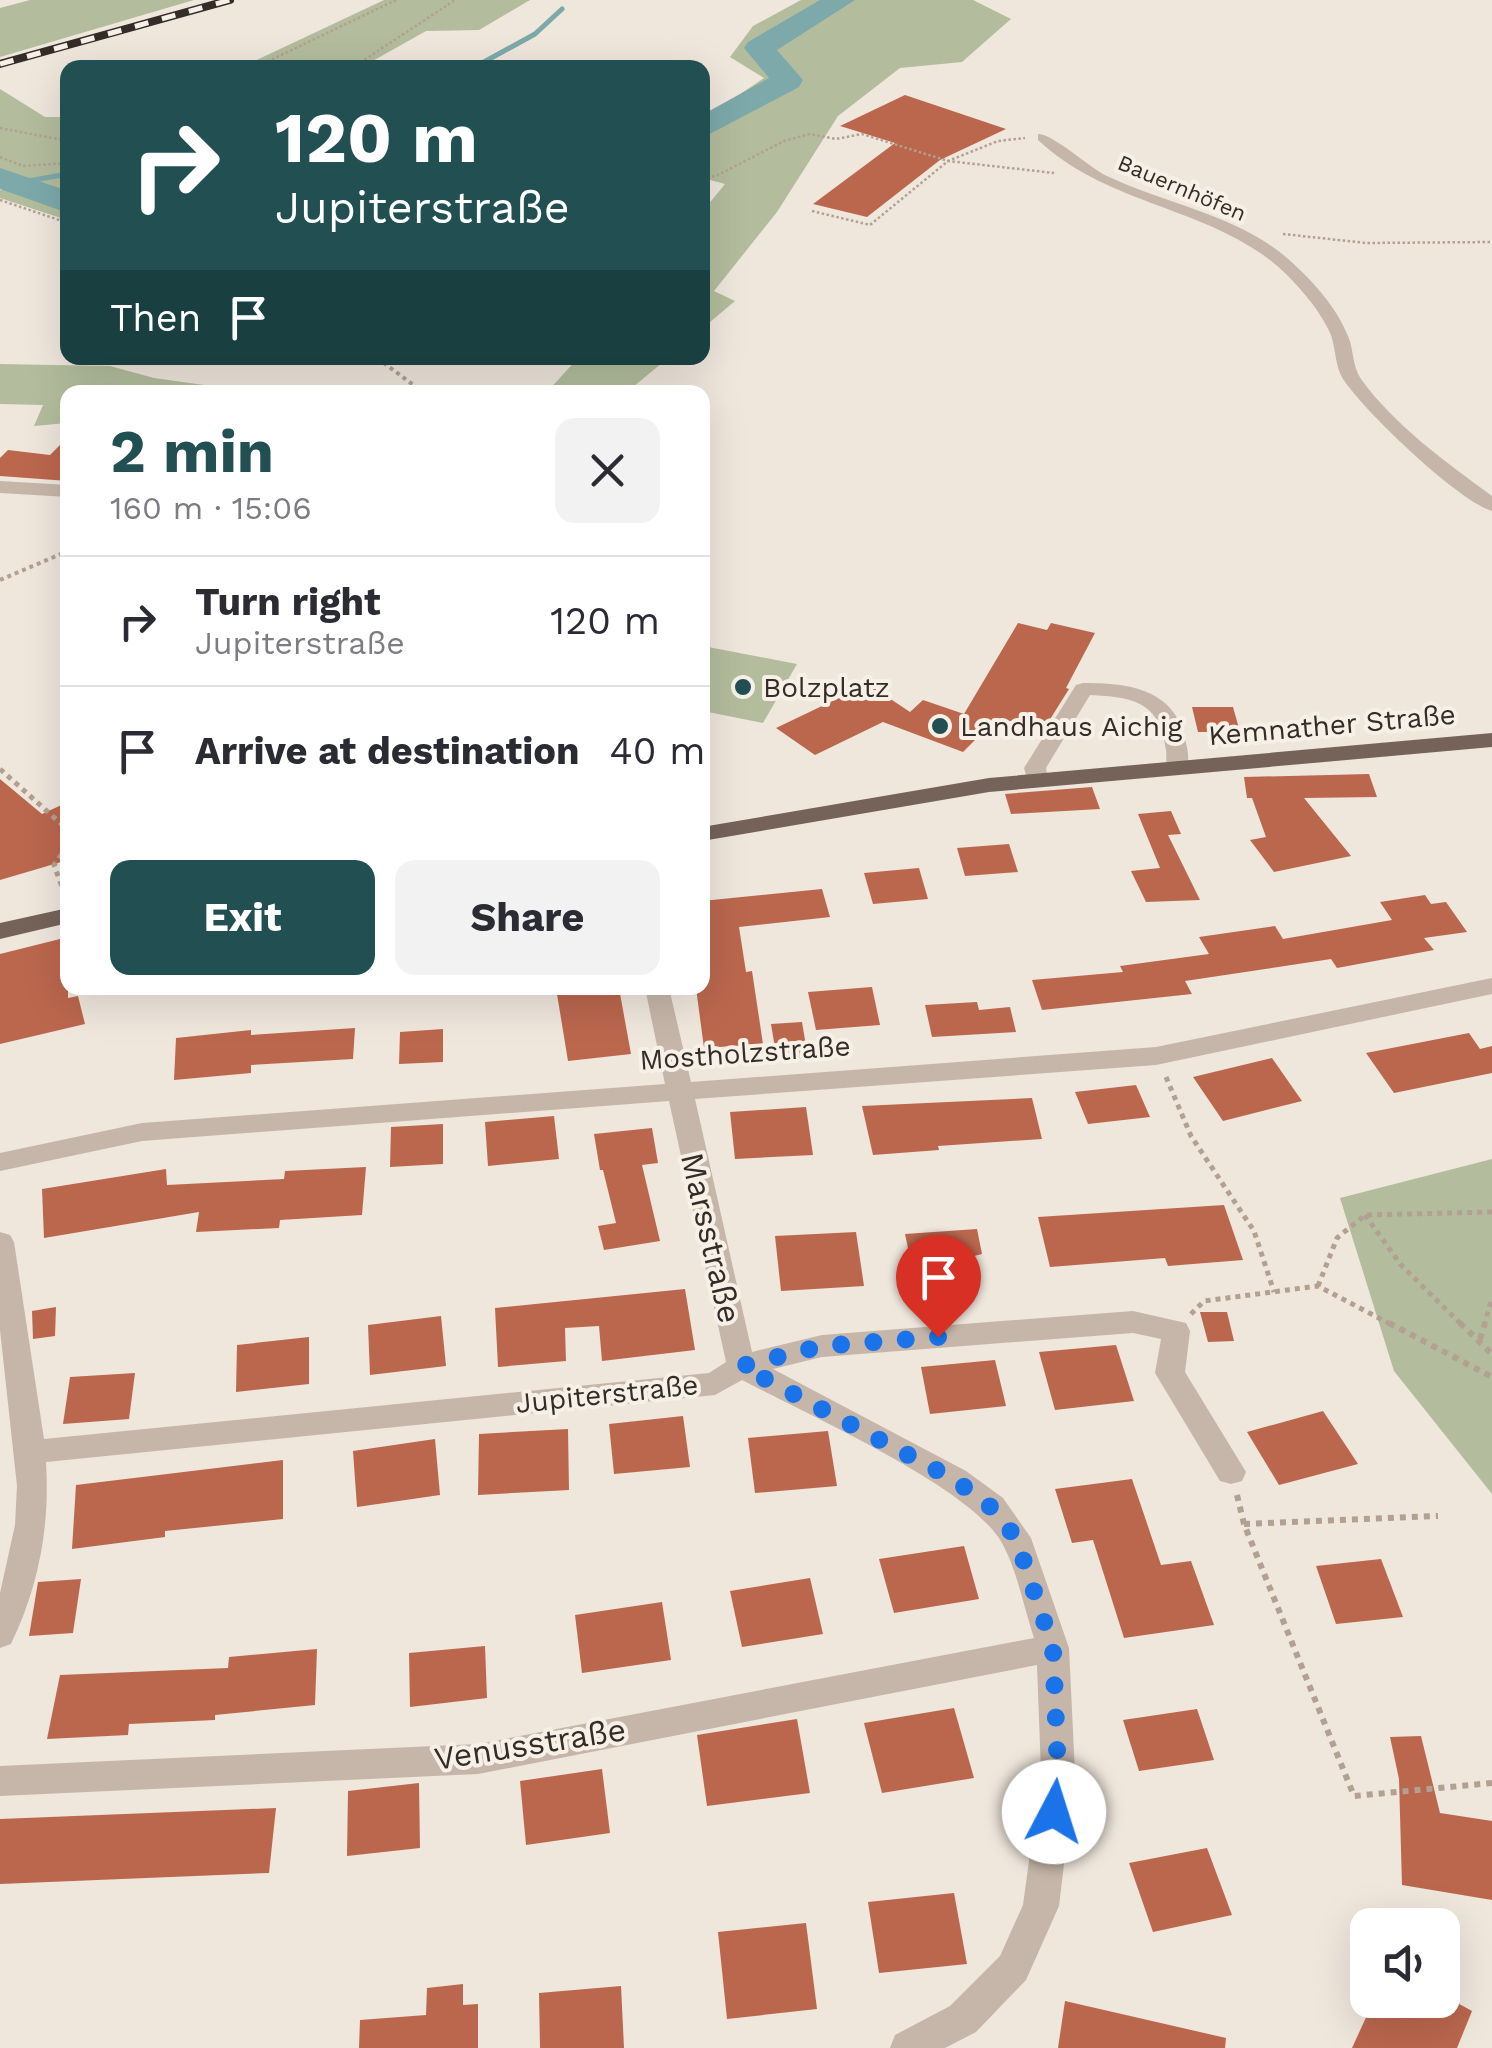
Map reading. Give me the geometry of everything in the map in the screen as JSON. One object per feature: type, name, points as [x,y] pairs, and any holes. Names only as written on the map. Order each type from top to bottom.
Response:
[{"type":"main road","name":"Kemnather Straße","points":[[710,833],[989,785],[1492,740]]},
{"type":"main road","points":[[0,931],[60,916]]},
{"type":"street","name":"Bauernhöfen","points":[[1043,137],[1052,149],[1090,174],[1221,225],[1273,254],[1320,304],[1340,336],[1348,374],[1375,406],[1492,505]]},
{"type":"street","points":[[0,487],[60,491]]},
{"type":"street","points":[[1037,781],[1035,768],[1082,689],[1104,689],[1138,697],[1169,715],[1179,757],[1176,769]]},
{"type":"street","name":"Mostholzstraße","points":[[0,1162],[142,1132],[1156,1056],[1492,986]]},
{"type":"street","name":"Marsstraße","points":[[658,995],[741,1366]]},
{"type":"street","points":[[0,1242],[6,1322],[30,1452],[32,1507],[26,1562],[0,1634]]},
{"type":"street","name":"Jupiterstraße","points":[[30,1452],[715,1384],[741,1366],[822,1346],[1132,1322],[1176,1331]]},
{"type":"street","points":[[1176,1331],[1170,1373],[1231,1472]]},
{"type":"street","points":[[741,1366],[955,1480],[992,1508],[1016,1538],[1053,1648],[1058,1773],[1041,1906],[1014,1968],[963,2018],[908,2048]]},
{"type":"street","name":"Venusstraße","points":[[0,1780],[478,1759],[1053,1648]]},
{"type":"path","points":[[271,60],[396,0]]},
{"type":"path","points":[[364,60],[454,0]]},
{"type":"path","points":[[0,128],[60,139]]},
{"type":"path","points":[[710,177],[784,141],[810,134],[836,140],[862,134],[948,161],[1076,176],[1090,174]]},
{"type":"path","points":[[812,211],[870,225],[948,161],[998,141],[1043,137]]},
{"type":"path","points":[[0,156],[23,166],[60,163]]},
{"type":"path","points":[[0,200],[60,220]]},
{"type":"path","points":[[1276,233],[1366,243],[1492,242]]},
{"type":"path","points":[[386,365],[414,385]]},
{"type":"path","points":[[0,580],[60,555]]},
{"type":"path","points":[[0,769],[60,823]]},
{"type":"path","points":[[60,857],[54,865],[60,881]]},
{"type":"path","points":[[1156,1056],[1191,1136],[1254,1231],[1274,1292]]},
{"type":"path","points":[[1318,1286],[1337,1238],[1365,1215],[1492,1212]]},
{"type":"path","points":[[1365,1215],[1402,1265],[1492,1354]]},
{"type":"path","points":[[1176,1331],[1204,1301],[1318,1286],[1492,1377]]},
{"type":"path","points":[[1480,1339],[1492,1298]]},
{"type":"path","points":[[1231,1472],[1244,1524],[1354,1796],[1492,1783]]},
{"type":"path","points":[[1244,1524],[1438,1516]]},
{"type":"green space","points":[[30,0],[194,0],[0,57],[0,8]]},
{"type":"green space","points":[[384,0],[530,0],[479,30],[426,31],[374,60],[257,60]]},
{"type":"green space","points":[[801,0],[973,0],[1011,19],[962,62],[900,68],[838,116],[777,212],[714,291],[735,301],[710,322],[710,202],[725,184],[710,180],[710,114],[764,78],[730,57],[753,26]]},
{"type":"green space","points":[[0,89],[45,117],[60,117],[60,174],[0,188]]},
{"type":"green space","points":[[60,177],[60,218],[0,198],[0,190]]},
{"type":"green space","points":[[0,364],[110,366],[154,378],[204,385],[60,385],[60,424],[34,426],[43,405],[0,404]]},
{"type":"green space","points":[[572,365],[660,365],[635,385],[553,385]]},
{"type":"green space","name":"Bolzplatz","points":[[710,647],[797,664],[763,723],[710,712]]},
{"type":"green space","points":[[1492,1159],[1492,1494],[1394,1371],[1340,1198]]},
{"type":"building","points":[[905,95],[1006,129],[940,160],[867,217],[813,204],[895,143],[840,126]]},
{"type":"building","points":[[60,445],[60,480],[0,476],[0,458],[8,450],[50,455]]},
{"type":"building","points":[[1018,623],[1047,630],[1051,623],[1095,633],[1066,688],[1069,689],[1044,729],[997,718],[963,752],[883,722],[815,755],[776,728],[868,684],[910,712],[923,700],[964,714]]},
{"type":"building","points":[[1192,707],[1233,707],[1240,732],[1198,732]]},
{"type":"building","points":[[1369,774],[1377,797],[1304,798],[1351,856],[1274,872],[1250,840],[1266,837],[1252,798],[1247,798],[1244,777]]},
{"type":"building","points":[[0,779],[42,814],[60,806],[60,862],[0,880]]},
{"type":"building","points":[[1092,787],[1100,809],[1011,814],[1005,794]]},
{"type":"building","points":[[1171,811],[1181,834],[1168,835],[1200,900],[1146,902],[1131,871],[1160,868],[1138,814]]},
{"type":"building","points":[[1009,844],[1018,872],[965,876],[957,848]]},
{"type":"building","points":[[919,868],[928,899],[873,904],[864,873]]},
{"type":"building","points":[[822,889],[830,917],[739,927],[746,972],[752,971],[763,1044],[704,1048],[697,995],[710,995],[710,900]]},
{"type":"building","points":[[1425,895],[1431,904],[1446,902],[1467,932],[1424,938],[1434,950],[1337,968],[1331,959],[1185,981],[1192,994],[1042,1010],[1032,980],[1123,972],[1120,966],[1209,954],[1199,937],[1275,926],[1283,939],[1392,920],[1380,902]]},
{"type":"building","points":[[60,939],[60,995],[78,996],[85,1024],[0,1044],[0,954]]},
{"type":"building","points":[[872,987],[880,1025],[816,1030],[808,992]]},
{"type":"building","points":[[557,995],[620,995],[631,1054],[568,1061]]},
{"type":"building","points":[[977,1002],[979,1010],[1010,1007],[1016,1032],[932,1037],[925,1005]]},
{"type":"building","points":[[802,1022],[808,1058],[777,1060],[771,1024]]},
{"type":"building","points":[[355,1028],[353,1059],[251,1065],[251,1073],[174,1080],[176,1038],[251,1030],[251,1035]]},
{"type":"building","points":[[443,1029],[443,1062],[399,1064],[400,1032]]},
{"type":"building","points":[[1469,1033],[1480,1049],[1492,1046],[1492,1073],[1394,1093],[1366,1053]]},
{"type":"building","points":[[1272,1058],[1302,1101],[1223,1121],[1193,1077]]},
{"type":"building","points":[[1136,1085],[1150,1117],[1088,1124],[1075,1092]]},
{"type":"building","points":[[1032,1098],[1042,1139],[873,1155],[862,1106]]},
{"type":"building","points":[[806,1107],[813,1155],[735,1159],[730,1112]]},
{"type":"building","points":[[554,1116],[559,1159],[488,1166],[485,1122]]},
{"type":"building","points":[[443,1124],[443,1164],[390,1167],[391,1127]]},
{"type":"building","points":[[652,1128],[658,1163],[642,1165],[660,1241],[604,1250],[598,1226],[616,1223],[594,1134]]},
{"type":"building","points":[[366,1167],[362,1215],[280,1220],[279,1228],[196,1232],[199,1212],[44,1238],[42,1189],[166,1169],[167,1185],[284,1179],[285,1171]]},
{"type":"building","points":[[1224,1205],[1243,1260],[1168,1266],[1165,1258],[1050,1267],[1038,1217]]},
{"type":"building","points":[[977,1229],[982,1254],[970,1257],[976,1282],[916,1286],[905,1234]]},
{"type":"building","points":[[856,1232],[864,1286],[781,1291],[775,1236]]},
{"type":"building","points":[[685,1289],[695,1350],[602,1361],[599,1326],[565,1328],[566,1361],[498,1367],[495,1308]]},
{"type":"building","points":[[56,1307],[55,1336],[33,1339],[32,1311]]},
{"type":"building","points":[[1200,1312],[1227,1312],[1234,1341],[1208,1342]]},
{"type":"building","points":[[441,1316],[446,1366],[370,1375],[368,1325]]},
{"type":"building","points":[[309,1337],[309,1384],[236,1392],[237,1345]]},
{"type":"building","points":[[1116,1345],[1134,1401],[1055,1410],[1039,1352]]},
{"type":"building","points":[[995,1360],[1006,1406],[930,1414],[921,1367]]},
{"type":"building","points":[[135,1373],[129,1419],[63,1424],[70,1377]]},
{"type":"building","points":[[1323,1411],[1358,1464],[1279,1485],[1247,1432]]},
{"type":"building","points":[[683,1416],[690,1467],[614,1474],[609,1424]]},
{"type":"building","points":[[568,1429],[569,1490],[478,1495],[479,1434]]},
{"type":"building","points":[[828,1431],[837,1486],[755,1493],[748,1438]]},
{"type":"building","points":[[435,1439],[440,1495],[357,1507],[353,1451]]},
{"type":"building","points":[[283,1460],[283,1519],[165,1531],[165,1537],[72,1549],[76,1485]]},
{"type":"building","points":[[1132,1479],[1161,1565],[1191,1561],[1214,1625],[1124,1638],[1093,1540],[1072,1543],[1055,1489]]},
{"type":"building","points":[[964,1546],[979,1599],[894,1613],[879,1559]]},
{"type":"building","points":[[1381,1559],[1403,1617],[1336,1624],[1316,1566]]},
{"type":"building","points":[[810,1578],[823,1634],[742,1647],[730,1591]]},
{"type":"building","points":[[81,1579],[73,1633],[29,1636],[38,1582]]},
{"type":"building","points":[[662,1602],[671,1660],[582,1673],[575,1615]]},
{"type":"building","points":[[485,1646],[487,1698],[410,1707],[409,1653]]},
{"type":"building","points":[[317,1649],[315,1705],[215,1715],[215,1720],[129,1724],[128,1735],[47,1739],[60,1675],[228,1668],[229,1657]]},
{"type":"building","points":[[954,1708],[974,1778],[882,1793],[864,1723]]},
{"type":"building","points":[[1197,1709],[1214,1760],[1139,1771],[1123,1720]]},
{"type":"building","points":[[797,1719],[810,1793],[707,1806],[697,1735]]},
{"type":"building","points":[[1421,1736],[1440,1813],[1492,1821],[1492,1900],[1402,1885],[1399,1779],[1390,1737]]},
{"type":"building","points":[[602,1769],[610,1833],[526,1845],[520,1781]]},
{"type":"building","points":[[419,1783],[420,1848],[347,1856],[348,1791]]},
{"type":"building","points":[[276,1808],[269,1873],[0,1884],[0,1819]]},
{"type":"building","points":[[1207,1848],[1232,1915],[1153,1932],[1129,1863]]},
{"type":"building","points":[[954,1893],[967,1964],[879,1973],[868,1902]]},
{"type":"building","points":[[806,1923],[817,2009],[727,2019],[718,1932]]},
{"type":"building","points":[[463,1984],[463,2005],[478,2004],[478,2048],[359,2048],[360,2020],[426,2015],[427,1988]]},
{"type":"building","points":[[621,1986],[624,2048],[540,2048],[539,1993]]},
{"type":"building","points":[[1065,2001],[1226,2038],[1225,2048],[1058,2048]]},
{"type":"building","points":[[1460,2004],[1472,2011],[1457,2048],[1352,2048],[1366,2018],[1460,2018]]},
{"type":"waterway","points":[[710,124],[788,80],[759,48],[841,0]]},
{"type":"waterway","points":[[488,60],[535,34],[562,9]]},
{"type":"waterway","points":[[16,183],[60,175]]},
{"type":"waterway","points":[[0,178],[60,200]]},
{"type":"railway","points":[[0,64],[230,0]]},
{"type":"place","name":"Bolzplatz","points":[[743,687]]},
{"type":"place","name":"Landhaus Aichig","points":[[940,726]]},
{"type":"route","points":[[938,1337],[822,1346],[741,1366],[955,1480],[992,1508],[1016,1538],[1053,1648],[1058,1773],[1054,1812]]}]
